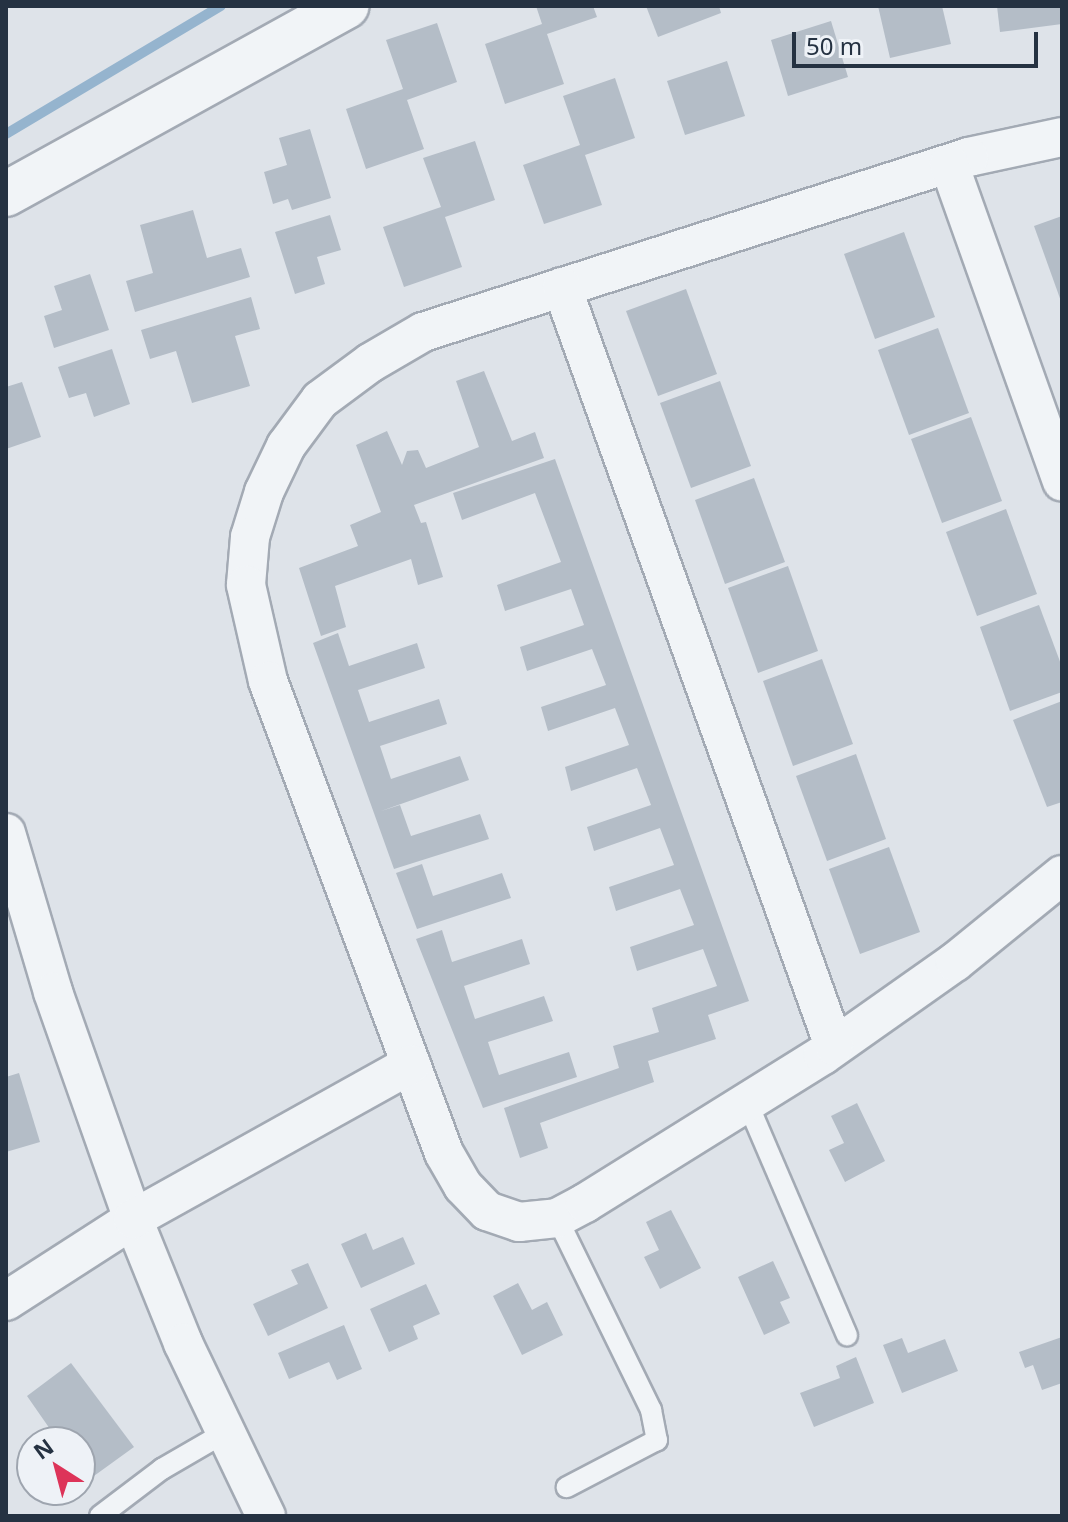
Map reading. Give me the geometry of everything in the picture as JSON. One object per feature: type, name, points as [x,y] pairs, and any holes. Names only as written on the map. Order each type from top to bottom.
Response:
[{"type":"street","points":[[6,194],[346,6]]},
{"type":"street","points":[[1062,137],[949,164],[423,332],[370,363],[320,400],[286,446],[264,492],[250,537],[246,585],[268,681],[444,1153],[463,1186],[487,1211],[519,1222],[557,1218],[834,1046],[955,962],[1062,875]]},
{"type":"street","points":[[949,164],[1062,481]]},
{"type":"street","points":[[562,287],[834,1046]]},
{"type":"street","points":[[6,833],[53,992],[133,1219],[224,1433],[266,1516]]},
{"type":"street","points":[[6,1301],[133,1219],[411,1064]]},
{"type":"lane","points":[[747,1102],[798,1232],[847,1335]]},
{"type":"lane","points":[[557,1218],[651,1410],[657,1440],[567,1487]]},
{"type":"lane","points":[[100,1516],[162,1469],[224,1433]]},
{"type":"building","points":[[536,6],[593,6],[597,17],[547,34],[564,84],[505,104],[485,44],[542,24]]},
{"type":"building","points":[[646,6],[719,6],[721,13],[658,37]]},
{"type":"building","points":[[878,6],[942,6],[951,44],[890,58]]},
{"type":"building","points":[[997,6],[1060,6],[1062,24],[1000,32]]},
{"type":"building","points":[[831,21],[848,77],[788,96],[771,40]]},
{"type":"building","points":[[437,23],[457,82],[407,100],[424,149],[366,169],[346,109],[403,89],[386,40]]},
{"type":"building","points":[[727,61],[745,116],[685,135],[667,81]]},
{"type":"building","points":[[615,78],[635,138],[585,155],[602,205],[544,224],[523,165],[580,145],[563,96]]},
{"type":"building","points":[[310,129],[331,198],[292,210],[288,199],[273,204],[264,172],[287,165],[279,138]]},
{"type":"building","points":[[475,141],[495,200],[445,217],[462,267],[404,287],[383,227],[441,207],[423,158]]},
{"type":"building","points":[[193,210],[207,258],[241,248],[250,277],[135,312],[126,281],[153,273],[140,225]]},
{"type":"building","points":[[330,215],[341,250],[317,257],[325,284],[295,294],[275,232]]},
{"type":"building","points":[[1062,216],[1062,304],[1034,226]]},
{"type":"building","points":[[904,232],[935,317],[875,339],[844,254]]},
{"type":"building","points":[[90,274],[109,330],[54,348],[44,316],[62,310],[54,286]]},
{"type":"building","points":[[686,289],[717,374],[658,396],[626,311]]},
{"type":"building","points":[[251,297],[260,329],[235,336],[250,386],[192,403],[176,351],[150,359],[141,330]]},
{"type":"building","points":[[938,328],[969,413],[909,435],[878,350]]},
{"type":"building","points":[[112,349],[130,404],[94,417],[86,393],[69,398],[58,367]]},
{"type":"building","points":[[484,371],[512,441],[535,432],[544,458],[414,505],[421,523],[426,522],[443,577],[418,585],[411,559],[335,586],[346,627],[321,636],[299,568],[358,546],[350,525],[381,512],[356,445],[387,431],[402,465],[407,451],[418,450],[426,468],[479,447],[456,381]]},
{"type":"building","points":[[720,381],[751,466],[691,488],[660,403]]},
{"type":"building","points":[[22,382],[41,437],[6,449],[6,387]]},
{"type":"building","points":[[971,417],[1002,501],[942,523],[911,439]]},
{"type":"building","points":[[555,459],[749,1001],[708,1015],[716,1039],[648,1061],[654,1082],[540,1123],[548,1148],[520,1158],[504,1108],[619,1068],[613,1046],[659,1032],[652,1008],[717,986],[703,949],[637,971],[630,947],[694,925],[680,889],[616,911],[609,887],[674,865],[660,828],[594,851],[587,827],[651,805],[637,768],[571,791],[565,767],[629,745],[615,708],[548,731],[541,707],[606,685],[592,649],[527,671],[520,647],[584,625],[571,589],[505,611],[497,585],[561,562],[535,493],[462,520],[453,493]]},
{"type":"building","points":[[754,478],[785,562],[725,584],[695,500]]},
{"type":"building","points":[[1006,509],[1037,594],[977,616],[946,532]]},
{"type":"building","points":[[788,566],[818,651],[758,673],[728,588]]},
{"type":"building","points":[[1039,605],[1062,667],[1062,692],[1010,711],[980,627]]},
{"type":"building","points":[[338,633],[349,666],[417,643],[425,668],[358,690],[369,722],[439,699],[447,724],[380,746],[391,779],[460,756],[469,780],[381,811],[400,805],[411,836],[480,814],[489,839],[394,869],[313,643]]},
{"type":"building","points":[[822,659],[853,744],[793,766],[763,681]]},
{"type":"building","points":[[1062,701],[1062,802],[1047,807],[1013,720]]},
{"type":"building","points":[[856,754],[886,839],[827,861],[796,776]]},
{"type":"building","points":[[889,847],[920,932],[860,954],[829,869]]},
{"type":"building","points":[[422,864],[433,896],[502,873],[511,898],[417,929],[396,873]]},
{"type":"building","points":[[442,930],[452,962],[522,939],[530,964],[464,986],[475,1019],[544,996],[553,1021],[488,1042],[499,1075],[569,1052],[577,1077],[483,1108],[416,939]]},
{"type":"building","points":[[19,1073],[40,1142],[6,1152],[6,1077]]},
{"type":"building","points":[[857,1103],[885,1161],[845,1182],[829,1150],[844,1143],[831,1116]]},
{"type":"building","points":[[671,1210],[701,1268],[660,1289],[644,1257],[659,1250],[646,1222]]},
{"type":"building","points":[[366,1233],[373,1250],[403,1237],[415,1264],[361,1288],[341,1244]]},
{"type":"building","points":[[773,1261],[790,1298],[780,1302],[790,1323],[764,1335],[738,1277]]},
{"type":"building","points":[[308,1263],[328,1308],[268,1336],[253,1304],[298,1284],[291,1270]]},
{"type":"building","points":[[518,1283],[532,1310],[547,1302],[563,1335],[522,1355],[493,1296]]},
{"type":"building","points":[[426,1284],[440,1314],[413,1326],[418,1339],[389,1352],[370,1309]]},
{"type":"building","points":[[344,1325],[362,1369],[337,1380],[329,1362],[289,1379],[278,1353]]},
{"type":"building","points":[[1062,1337],[1062,1383],[1042,1390],[1033,1365],[1025,1368],[1019,1352]]},
{"type":"building","points":[[902,1338],[908,1353],[945,1339],[958,1371],[902,1393],[883,1345]]},
{"type":"building","points":[[856,1357],[874,1403],[814,1427],[800,1393],[840,1378],[836,1366]]},
{"type":"building","points":[[71,1363],[134,1447],[96,1474],[96,1426],[48,1426],[27,1396]]},
{"type":"waterway","points":[[6,134],[221,6]]}]
